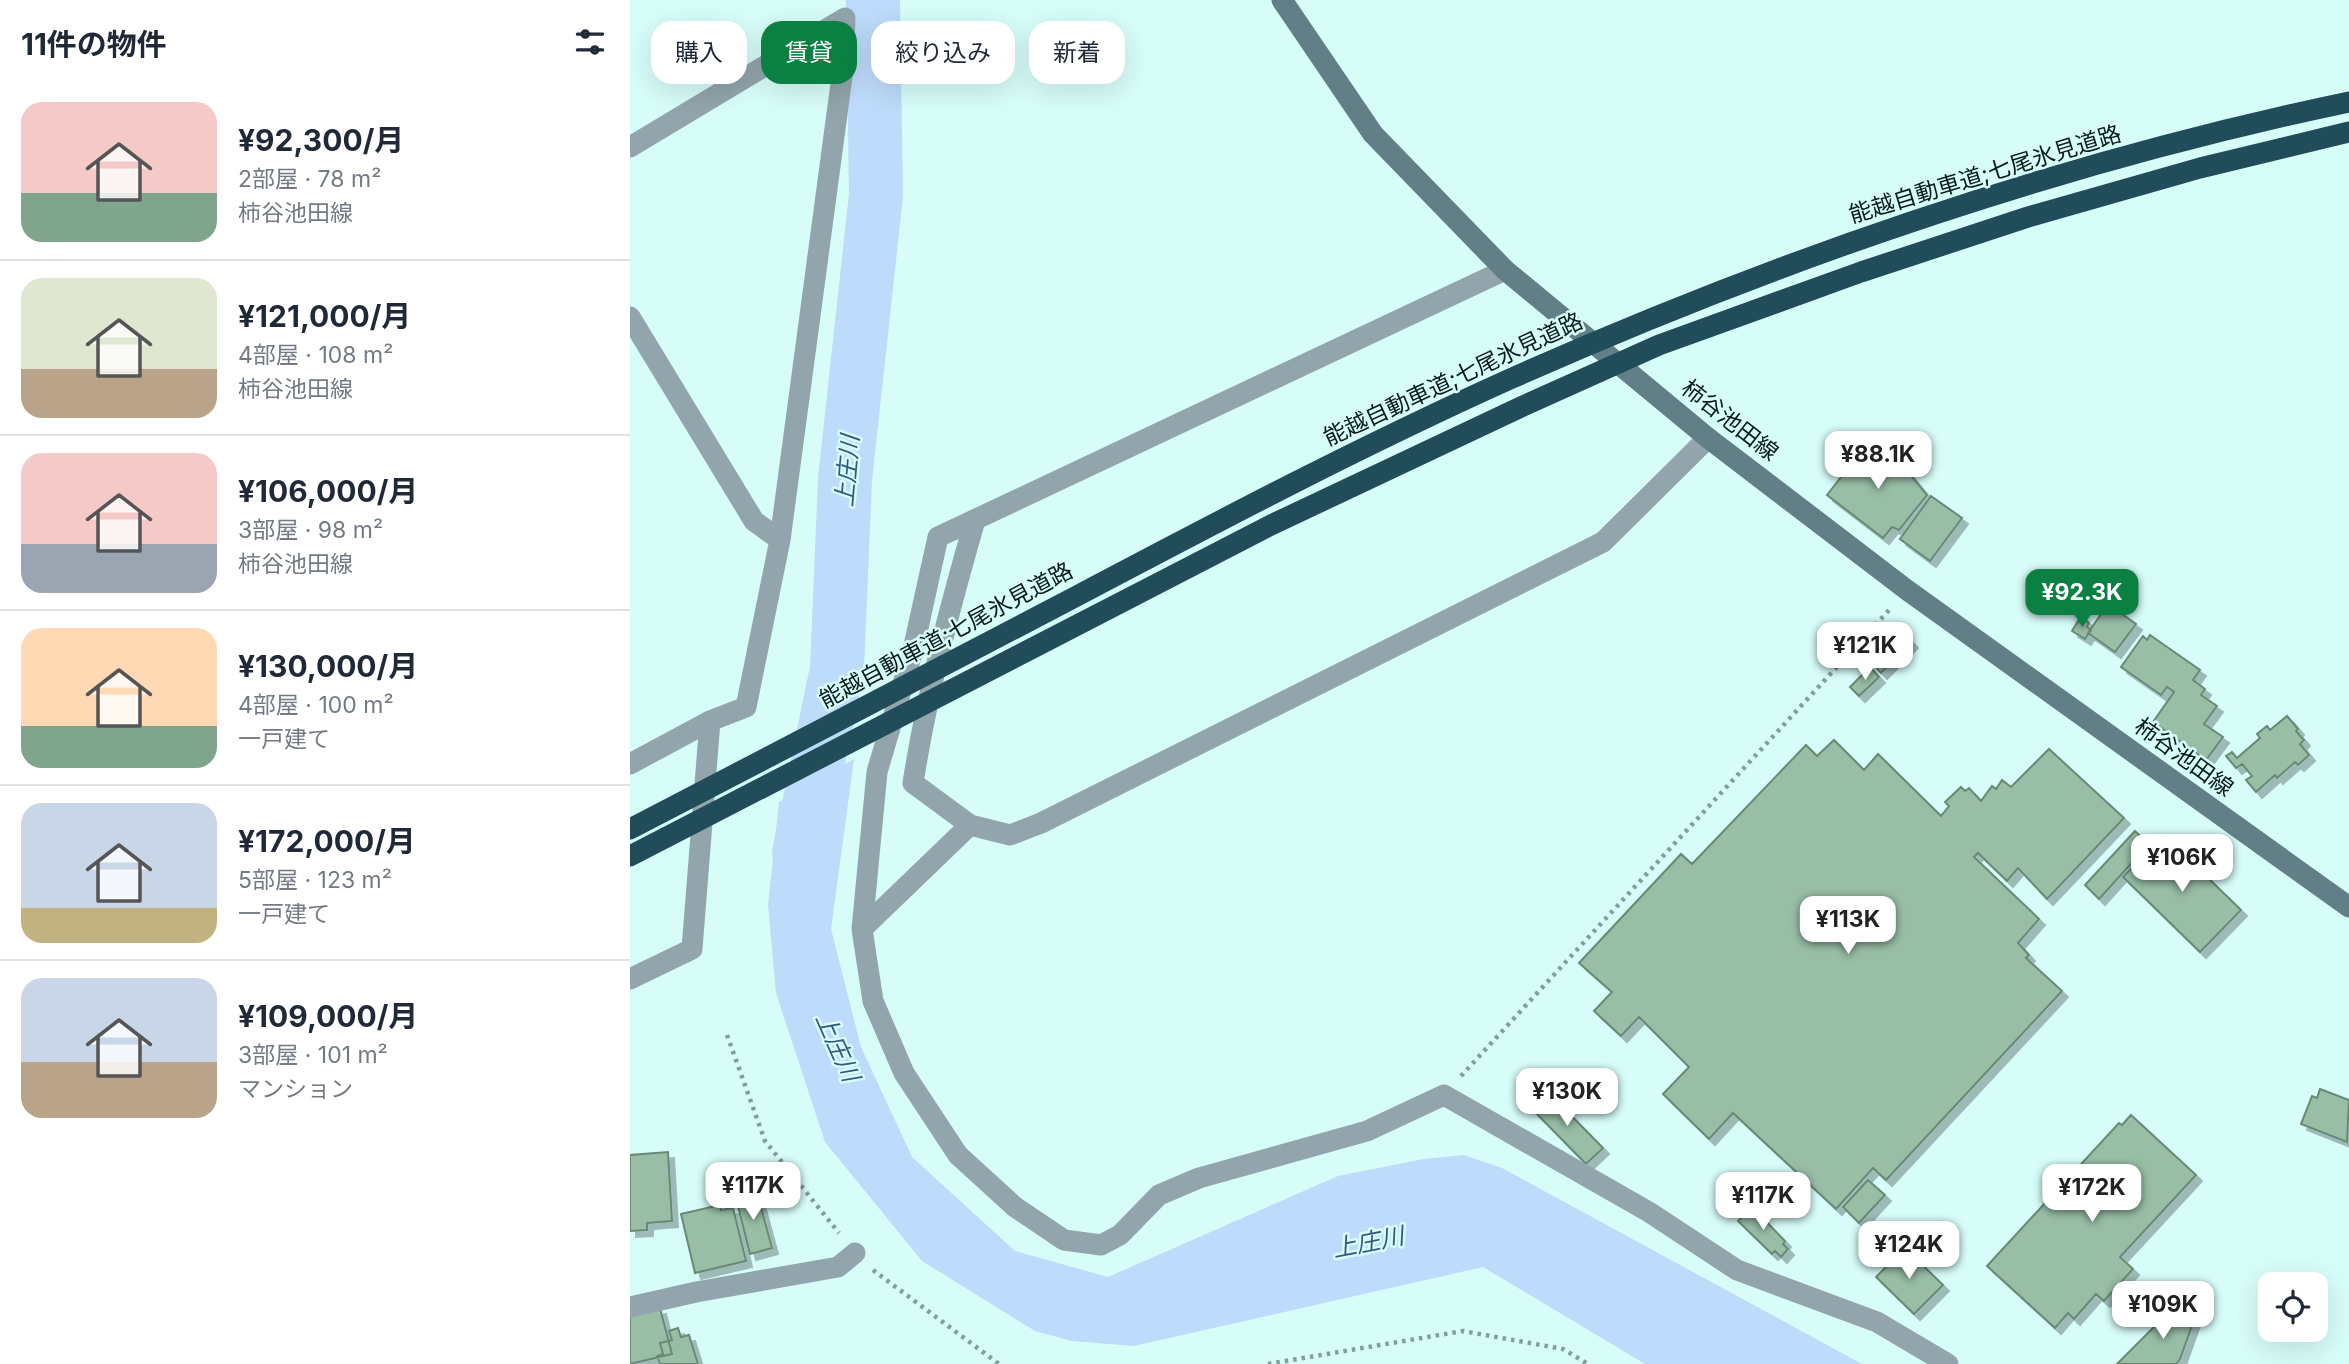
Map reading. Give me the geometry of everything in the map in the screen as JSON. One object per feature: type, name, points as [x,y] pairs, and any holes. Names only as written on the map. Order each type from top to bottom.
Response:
[{"type":"highway","name":"能越自動車道;七尾氷見道路","points":[[630,829],[1278,489],[1510,379],[1711,294],[1853,243],[2017,189],[2189,139],[2349,102]]},
{"type":"highway","points":[[630,856],[1272,525],[1658,345],[1861,272],[2028,217],[2200,168],[2349,132]]},
{"type":"main road","name":"柿谷池田線","points":[[1282,0],[1373,134],[1505,270],[1708,438],[1907,590],[2349,907]]},
{"type":"street","points":[[630,147],[843,9]]},
{"type":"street","points":[[630,764],[710,721],[746,707],[780,540],[843,69],[843,9]]},
{"type":"street","points":[[1505,270],[938,537],[913,650],[877,772],[862,929],[873,1001],[904,1073],[958,1155],[1015,1207],[1064,1240],[1101,1245],[1120,1235],[1158,1195],[1199,1178],[1367,1131],[1444,1095],[1649,1212],[1737,1270],[1877,1322],[1948,1364]]},
{"type":"street","points":[[630,317],[754,522],[780,540]]},
{"type":"street","points":[[975,520],[942,640],[913,783],[970,825],[1010,835],[1041,823],[1604,542],[1708,438]]},
{"type":"street","points":[[630,979],[692,949],[710,721]]},
{"type":"street","points":[[862,929],[970,825]]},
{"type":"street","points":[[630,1307],[696,1292],[838,1267],[855,1253]]},
{"type":"path","points":[[1444,1095],[1907,590]]},
{"type":"path","points":[[727,1035],[765,1140],[855,1253],[863,1262],[999,1364]]},
{"type":"path","points":[[1268,1364],[1463,1331],[1563,1349],[1588,1364]]},
{"type":"water","points":[[854,759],[831,929],[861,1047],[912,1157],[1015,1251],[1108,1277],[1338,1176],[1424,1159],[1464,1155],[1502,1168],[1862,1364],[1645,1364],[1483,1267],[1134,1346],[1072,1341],[1035,1331],[922,1261],[825,1142],[776,993],[768,905],[779,802]]},
{"type":"building","points":[[1870,440],[1904,467],[1927,495],[1899,530],[1892,527],[1883,538],[1827,495]]},
{"type":"building","points":[[1931,496],[1962,518],[1930,561],[1900,539]]},
{"type":"building","points":[[2108,604],[2136,624],[2115,652],[2088,633]]},
{"type":"building","points":[[2085,619],[2091,630],[2085,639],[2072,631],[2078,621],[2082,624]]},
{"type":"building","points":[[1904,634],[1912,642],[1881,673],[1873,664]]},
{"type":"building","points":[[2150,635],[2200,670],[2193,680],[2205,689],[2201,695],[2217,706],[2204,724],[2223,737],[2206,760],[2153,722],[2174,692],[2167,687],[2161,695],[2121,667],[2143,636],[2147,640]]},
{"type":"building","points":[[1870,667],[1879,677],[1859,696],[1850,687]]},
{"type":"building","points":[[2287,716],[2298,729],[2296,731],[2304,740],[2300,744],[2309,755],[2298,765],[2295,762],[2277,778],[2275,775],[2256,792],[2246,780],[2252,776],[2242,764],[2236,768],[2226,756],[2232,752],[2237,758],[2260,738],[2257,734],[2267,726],[2270,730]]},
{"type":"building","points":[[1834,740],[1864,770],[1878,754],[1941,816],[1949,806],[1945,802],[1961,787],[1965,791],[1969,788],[1981,801],[1992,786],[1996,789],[2002,780],[2011,787],[2049,749],[2124,818],[2047,899],[2018,868],[2007,881],[1978,853],[1974,857],[2039,919],[2018,943],[2029,955],[2026,958],[2062,991],[1886,1180],[1873,1168],[1836,1209],[1733,1113],[1709,1139],[1663,1094],[1689,1067],[1639,1017],[1621,1036],[1594,1011],[1612,992],[1579,963],[1681,854],[1692,864],[1806,745],[1817,756]]},
{"type":"building","points":[[2135,831],[2149,844],[2099,899],[2085,885]]},
{"type":"building","points":[[2164,835],[2241,910],[2200,952],[2123,877]]},
{"type":"building","points":[[2320,1089],[2349,1100],[2347,1142],[2301,1124],[2312,1096],[2317,1098]]},
{"type":"building","points":[[1548,1092],[1603,1148],[1586,1164],[1531,1108]]},
{"type":"building","points":[[2131,1115],[2196,1175],[2120,1257],[2133,1269],[2104,1301],[2096,1294],[2074,1319],[2068,1313],[2055,1328],[1987,1266],[2119,1123],[2122,1125]]},
{"type":"building","points":[[668,1152],[672,1221],[647,1223],[647,1230],[630,1231],[630,1155]]},
{"type":"building","points":[[1868,1180],[1885,1195],[1859,1223],[1843,1207]]},
{"type":"building","points":[[756,1189],[772,1248],[750,1254],[735,1194]]},
{"type":"building","points":[[720,1205],[721,1210],[733,1208],[746,1261],[695,1273],[681,1214]]},
{"type":"building","points":[[1752,1207],[1785,1241],[1783,1244],[1788,1249],[1781,1257],[1775,1251],[1772,1254],[1738,1221]]},
{"type":"building","points":[[1905,1248],[1943,1285],[1914,1314],[1876,1277]]},
{"type":"building","points":[[2178,1303],[2194,1320],[2176,1364],[2117,1364]]},
{"type":"building","points":[[660,1308],[672,1354],[630,1364],[630,1316]]},
{"type":"building","points":[[678,1328],[681,1337],[689,1335],[698,1364],[660,1364],[657,1356],[663,1354],[660,1343],[672,1340],[669,1331]]},
{"type":"waterway","name":"上庄川","points":[[799,854],[837,669],[845,479],[876,195],[873,0]]}]
